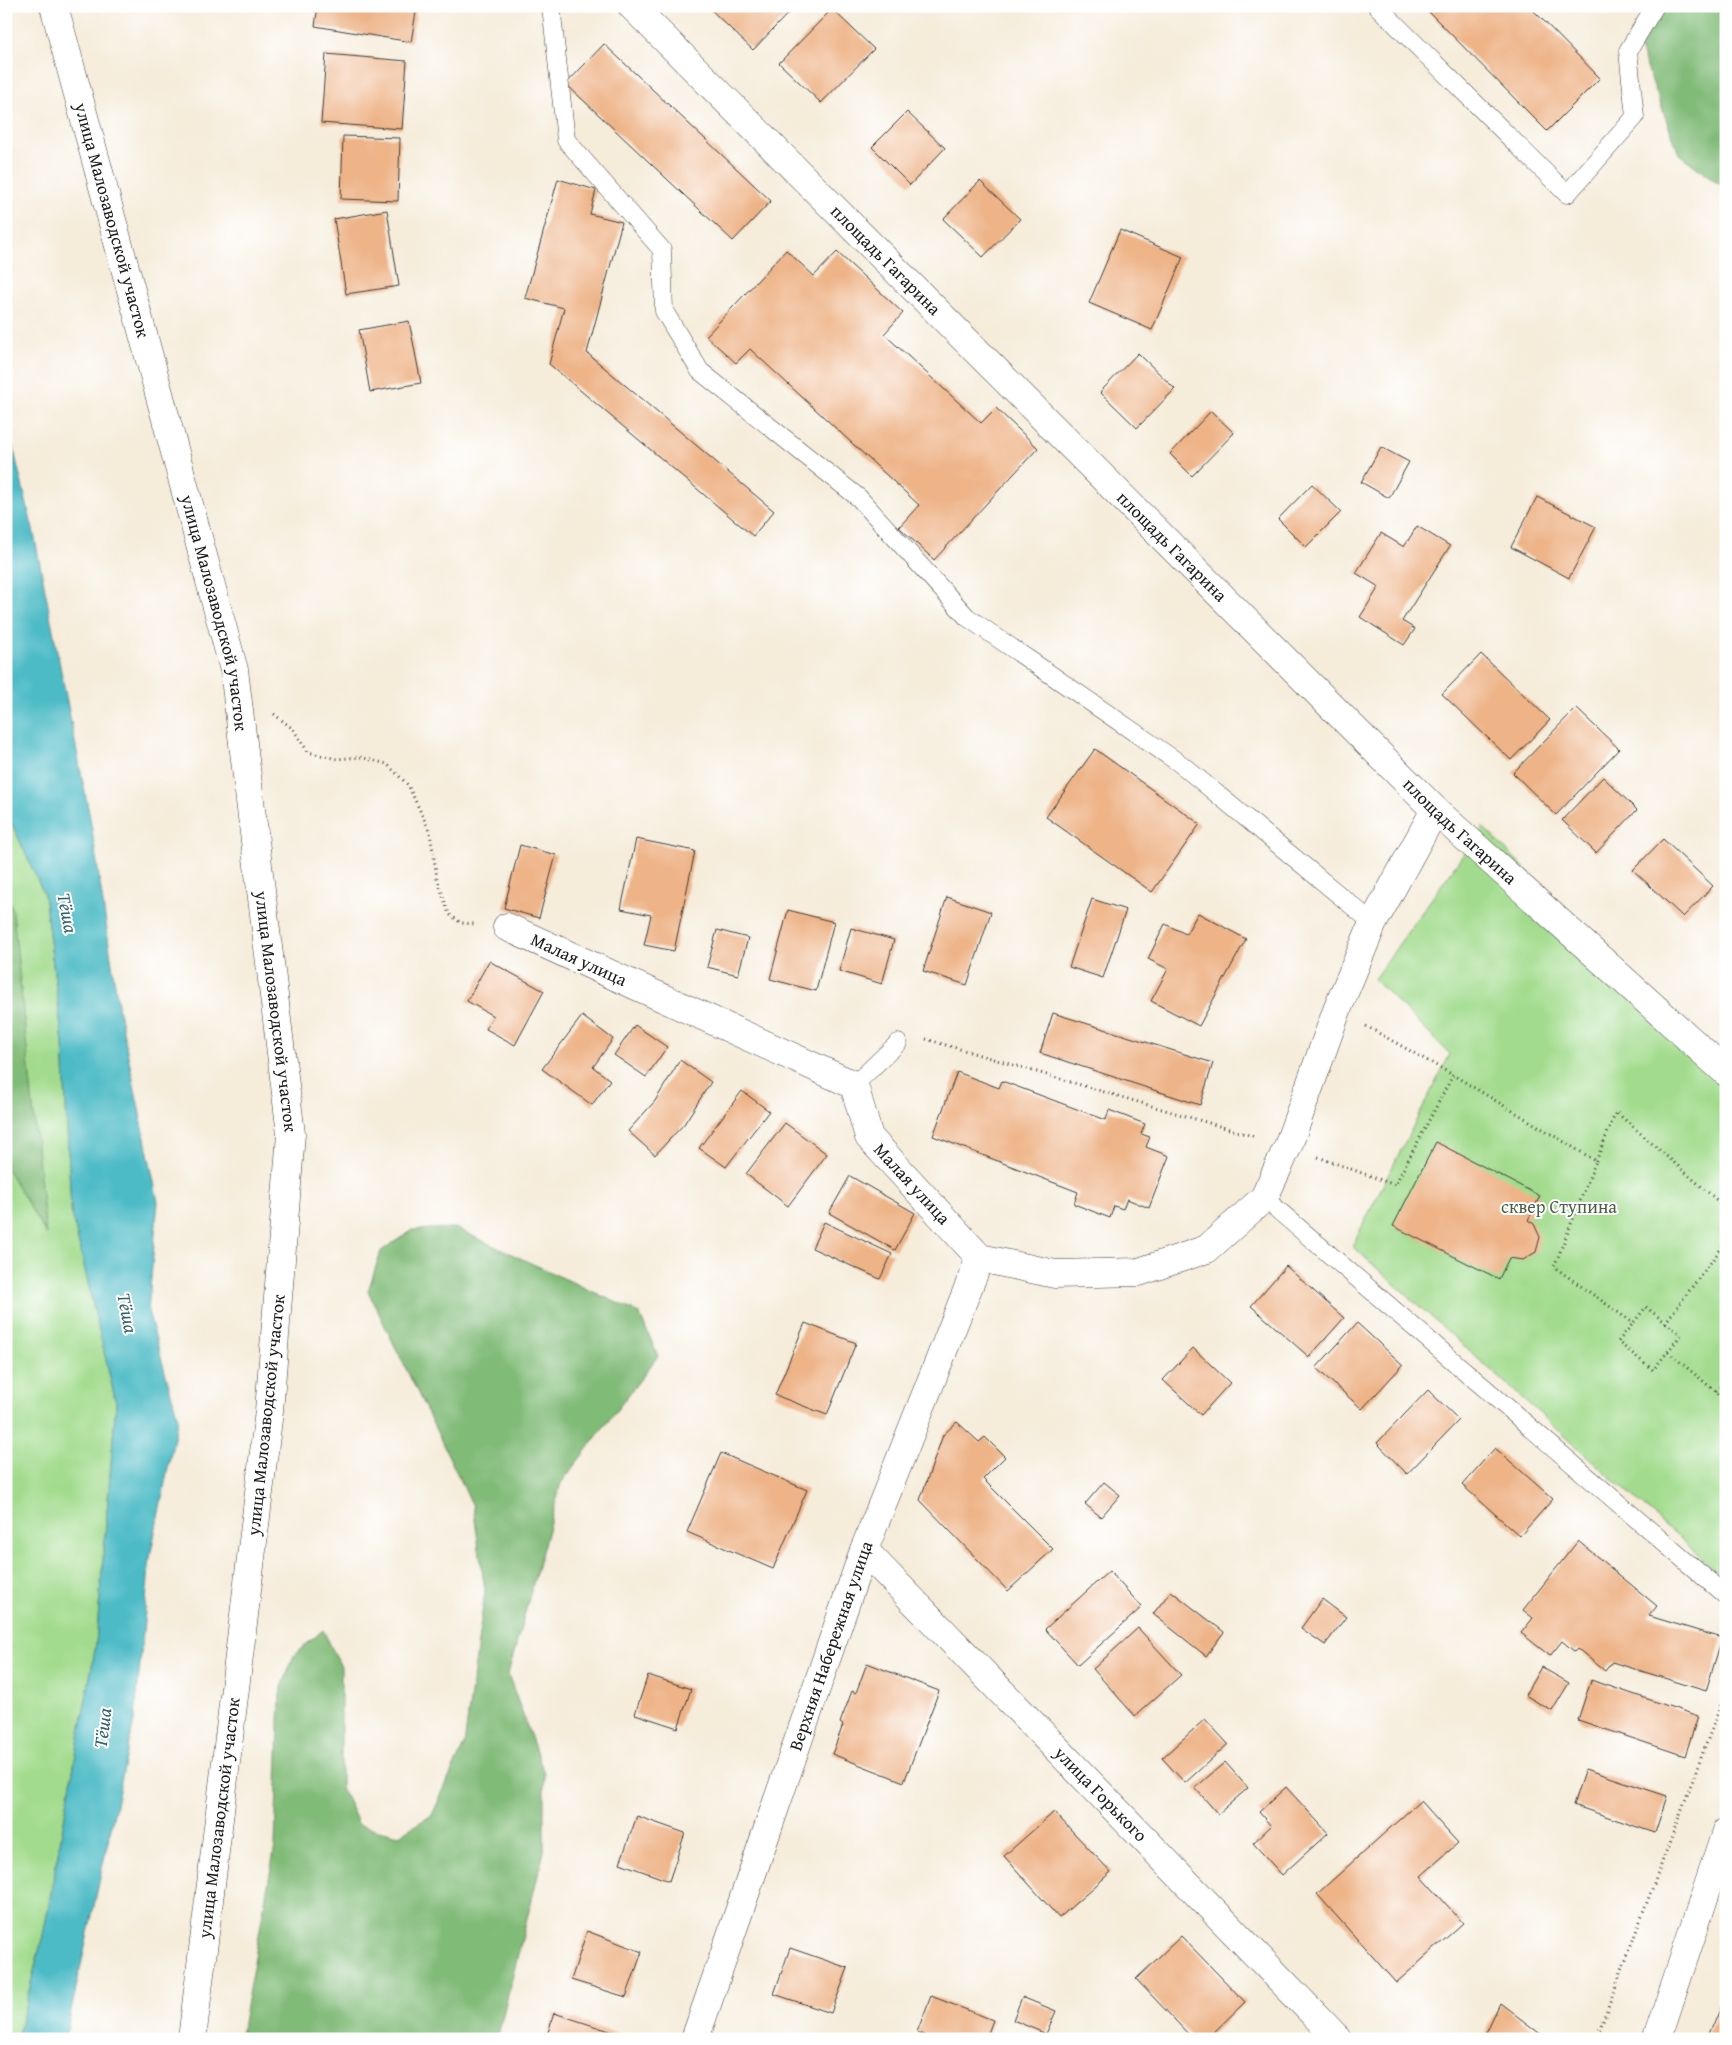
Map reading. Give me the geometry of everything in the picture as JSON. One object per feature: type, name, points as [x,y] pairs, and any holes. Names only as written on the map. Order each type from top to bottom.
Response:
[{"type":"street","name":"улица Малозаводской участок","points":[[54,6],[234,670],[291,1134],[269,1411],[192,2039]]},
{"type":"street","name":"площадь Гагарина","points":[[632,6],[1435,810],[1726,1072]]},
{"type":"street","points":[[980,1258],[1055,1274],[1140,1272],[1207,1249],[1264,1198],[1288,1146],[1337,1010],[1373,923],[1435,810]]},
{"type":"street","name":"Малая улица","points":[[507,927],[854,1085],[869,1137],[980,1258]]},
{"type":"street","name":"Верхняя Набережная улица","points":[[694,2039],[864,1550],[980,1258]]},
{"type":"street","name":"улица Горького","points":[[864,1550],[1338,2039]]},
{"type":"street","points":[[1657,2039],[1726,1832]]},
{"type":"lane","points":[[551,6],[566,140],[662,250],[664,311],[700,371],[859,498],[967,617],[1182,765],[1373,923]]},
{"type":"lane","points":[[1377,6],[1567,194],[1635,117],[1628,51],[1655,6]]},
{"type":"lane","points":[[854,1085],[898,1043]]},
{"type":"lane","points":[[1264,1198],[1726,1596]]},
{"type":"path","points":[[238,706],[255,706],[272,713],[292,729],[308,752],[337,758],[360,757],[386,764],[408,785],[430,832],[437,878],[449,914],[461,923],[507,927]]},
{"type":"path","points":[[1337,1010],[1453,1075],[1596,1161]]},
{"type":"path","points":[[898,1043],[926,1038],[1288,1146],[1395,1185],[1453,1075]]},
{"type":"path","points":[[1633,1323],[1554,1267],[1616,1112],[1726,1208]]},
{"type":"path","points":[[1665,1323],[1726,1242]]},
{"type":"path","points":[[1646,1307],[1681,1335],[1653,1370],[1618,1342],[1633,1323],[1646,1307]]},
{"type":"path","points":[[1668,1352],[1726,1400]]},
{"type":"path","points":[[1716,1391],[1726,1380]]},
{"type":"path","points":[[1596,2039],[1726,1691]]},
{"type":"green space","points":[[1663,6],[1726,6],[1726,189],[1679,154],[1636,38]]},
{"type":"green space","points":[[6,811],[44,894],[63,1043],[71,1210],[116,1403],[96,1644],[44,1931],[17,2039],[6,2039]]},
{"type":"green space","name":"сквер Ступина","points":[[1483,827],[1726,1068],[1726,1580],[1352,1246],[1450,1054],[1374,979]]},
{"type":"green space","points":[[6,890],[13,912],[46,1234],[6,1167]]},
{"type":"green space","points":[[455,1228],[639,1313],[658,1356],[561,1483],[508,1674],[544,1773],[544,1851],[497,2039],[240,2039],[275,1846],[280,1693],[294,1655],[323,1630],[341,1667],[341,1787],[359,1825],[399,1835],[432,1815],[464,1745],[485,1591],[473,1506],[368,1291],[381,1251],[412,1230]]},
{"type":"water","name":"Тёша","points":[[6,418],[34,534],[91,823],[119,1011],[158,1202],[148,1311],[178,1418],[150,1557],[135,1717],[65,2039],[17,2039],[44,1931],[96,1644],[116,1403],[71,1210],[63,1043],[44,894],[6,811]]},
{"type":"building","points":[[318,6],[417,6],[411,42],[315,26]]},
{"type":"building","points":[[707,6],[795,6],[753,50]]},
{"type":"building","points":[[1423,6],[1529,6],[1600,78],[1547,131]]},
{"type":"building","points":[[832,9],[874,49],[821,103],[779,63]]},
{"type":"building","points":[[604,44],[771,201],[733,241],[566,84]]},
{"type":"building","points":[[326,54],[407,61],[402,129],[321,123]]},
{"type":"building","points":[[907,112],[945,148],[910,185],[872,147]]},
{"type":"building","points":[[343,136],[400,138],[398,201],[341,199]]},
{"type":"building","points":[[558,179],[596,190],[590,214],[622,222],[587,353],[774,511],[753,536],[549,364],[564,308],[525,298]]},
{"type":"building","points":[[980,181],[1020,219],[983,257],[943,219]]},
{"type":"building","points":[[387,210],[399,286],[346,294],[334,219]]},
{"type":"building","points":[[1120,230],[1183,257],[1152,330],[1089,303]]},
{"type":"building","points":[[786,250],[814,276],[837,252],[903,313],[884,334],[981,423],[996,408],[1038,448],[934,560],[899,527],[919,505],[750,349],[736,363],[706,336]]},
{"type":"building","points":[[409,321],[421,383],[370,392],[359,330]]},
{"type":"building","points":[[1138,353],[1175,389],[1137,428],[1100,392]]},
{"type":"building","points":[[1211,411],[1234,433],[1192,476],[1170,454]]},
{"type":"building","points":[[1381,447],[1409,462],[1389,498],[1361,482]]},
{"type":"building","points":[[1312,484],[1341,512],[1306,547],[1278,519]]},
{"type":"building","points":[[1537,497],[1596,527],[1569,578],[1511,547]]},
{"type":"building","points":[[1417,526],[1450,546],[1402,621],[1415,629],[1404,645],[1360,617],[1379,587],[1356,573],[1381,533],[1404,547]]},
{"type":"building","points":[[1481,654],[1550,720],[1511,760],[1442,694]]},
{"type":"building","points":[[1576,708],[1619,749],[1556,815],[1513,773]]},
{"type":"building","points":[[1095,749],[1200,824],[1152,892],[1046,817]]},
{"type":"building","points":[[1603,777],[1637,810],[1596,853],[1562,820]]},
{"type":"building","points":[[636,839],[695,851],[674,951],[644,945],[651,915],[621,909]]},
{"type":"building","points":[[1663,839],[1713,886],[1683,917],[1633,870]]},
{"type":"building","points":[[520,845],[556,855],[539,918],[504,908]]},
{"type":"building","points":[[947,897],[991,912],[967,985],[923,971]]},
{"type":"building","points":[[1092,899],[1126,910],[1103,978],[1069,967]]},
{"type":"building","points":[[788,910],[834,922],[816,991],[770,979]]},
{"type":"building","points":[[1198,913],[1246,939],[1199,1026],[1151,1001],[1168,969],[1148,959],[1165,924],[1186,934]]},
{"type":"building","points":[[851,928],[894,940],[882,984],[839,971]]},
{"type":"building","points":[[717,930],[748,938],[738,975],[707,967]]},
{"type":"building","points":[[489,961],[544,991],[515,1045],[486,1029],[493,1016],[467,1001]]},
{"type":"building","points":[[1053,1013],[1213,1063],[1200,1105],[1040,1053]]},
{"type":"building","points":[[582,1016],[613,1039],[593,1067],[610,1080],[592,1105],[542,1069]]},
{"type":"building","points":[[635,1025],[667,1047],[646,1077],[614,1055]]},
{"type":"building","points":[[680,1060],[711,1082],[684,1124],[655,1155],[628,1131],[655,1101]]},
{"type":"building","points":[[957,1072],[999,1088],[1002,1081],[1106,1120],[1109,1110],[1145,1124],[1141,1134],[1150,1137],[1146,1147],[1169,1156],[1149,1208],[1127,1199],[1123,1209],[1114,1206],[1110,1218],[1074,1204],[1078,1192],[933,1136]]},
{"type":"building","points":[[742,1091],[769,1111],[726,1167],[699,1148]]},
{"type":"building","points":[[785,1123],[827,1154],[788,1206],[746,1174]]},
{"type":"building","points":[[1436,1142],[1540,1196],[1528,1220],[1534,1224],[1540,1237],[1536,1252],[1523,1260],[1509,1258],[1499,1279],[1393,1226]]},
{"type":"building","points":[[850,1176],[915,1213],[895,1250],[829,1213]]},
{"type":"building","points":[[824,1222],[892,1254],[880,1279],[812,1248]]},
{"type":"building","points":[[1286,1266],[1344,1318],[1309,1357],[1251,1306]]},
{"type":"building","points":[[805,1323],[856,1343],[827,1415],[775,1395]]},
{"type":"building","points":[[1357,1323],[1403,1365],[1362,1409],[1316,1368]]},
{"type":"building","points":[[1193,1348],[1230,1383],[1201,1415],[1163,1380]]},
{"type":"building","points":[[1428,1390],[1459,1420],[1407,1474],[1377,1443]]},
{"type":"building","points":[[957,1422],[979,1442],[985,1437],[1005,1457],[983,1479],[1053,1549],[1008,1591],[920,1500],[943,1435]]},
{"type":"building","points":[[1495,1448],[1553,1499],[1520,1536],[1462,1485]]},
{"type":"building","points":[[721,1453],[807,1490],[773,1569],[687,1532]]},
{"type":"building","points":[[1104,1482],[1120,1495],[1101,1517],[1085,1504]]},
{"type":"building","points":[[1578,1541],[1657,1606],[1649,1616],[1722,1638],[1706,1691],[1612,1662],[1605,1671],[1578,1649],[1575,1652],[1562,1641],[1550,1656],[1521,1633],[1533,1618],[1523,1610]]},
{"type":"building","points":[[1109,1571],[1142,1607],[1078,1665],[1045,1629]]},
{"type":"building","points":[[1171,1591],[1224,1632],[1206,1656],[1153,1614]]},
{"type":"building","points":[[1322,1599],[1346,1617],[1325,1645],[1301,1628]]},
{"type":"building","points":[[1138,1628],[1181,1675],[1135,1716],[1093,1669]]},
{"type":"building","points":[[867,1663],[939,1691],[904,1782],[832,1754],[843,1725],[840,1723],[852,1691],[856,1693]]},
{"type":"building","points":[[1541,1667],[1569,1683],[1552,1711],[1525,1695]]},
{"type":"building","points":[[648,1675],[691,1689],[678,1728],[635,1714]]},
{"type":"building","points":[[1591,1680],[1698,1716],[1685,1756],[1578,1720]]},
{"type":"building","points":[[1205,1719],[1228,1744],[1185,1783],[1162,1758]]},
{"type":"building","points":[[1225,1762],[1248,1788],[1218,1814],[1195,1788]]},
{"type":"building","points":[[1585,1769],[1667,1796],[1655,1833],[1573,1805]]},
{"type":"building","points":[[1286,1787],[1328,1833],[1282,1875],[1253,1843],[1271,1826],[1259,1812]]},
{"type":"building","points":[[1420,1801],[1458,1843],[1421,1876],[1463,1923],[1396,1983],[1317,1894]]},
{"type":"building","points":[[1054,1812],[1111,1872],[1059,1918],[1004,1856]]},
{"type":"building","points":[[637,1816],[685,1833],[669,1881],[620,1863]]},
{"type":"building","points":[[587,1931],[642,1952],[626,1997],[571,1980]]},
{"type":"building","points":[[1181,1936],[1245,2002],[1207,2039],[1193,2039],[1136,1979]]},
{"type":"building","points":[[790,1948],[848,1968],[831,2013],[774,1994]]},
{"type":"building","points":[[1726,1990],[1726,2039],[1713,2039],[1707,2036]]},
{"type":"building","points":[[931,1996],[993,2020],[986,2039],[934,2039],[917,2032]]},
{"type":"building","points":[[1022,1997],[1056,2011],[1046,2034],[1013,2020]]},
{"type":"building","points":[[1500,2003],[1547,2039],[1483,2039]]},
{"type":"building","points":[[554,2013],[628,2037],[628,2039],[546,2039]]}]
